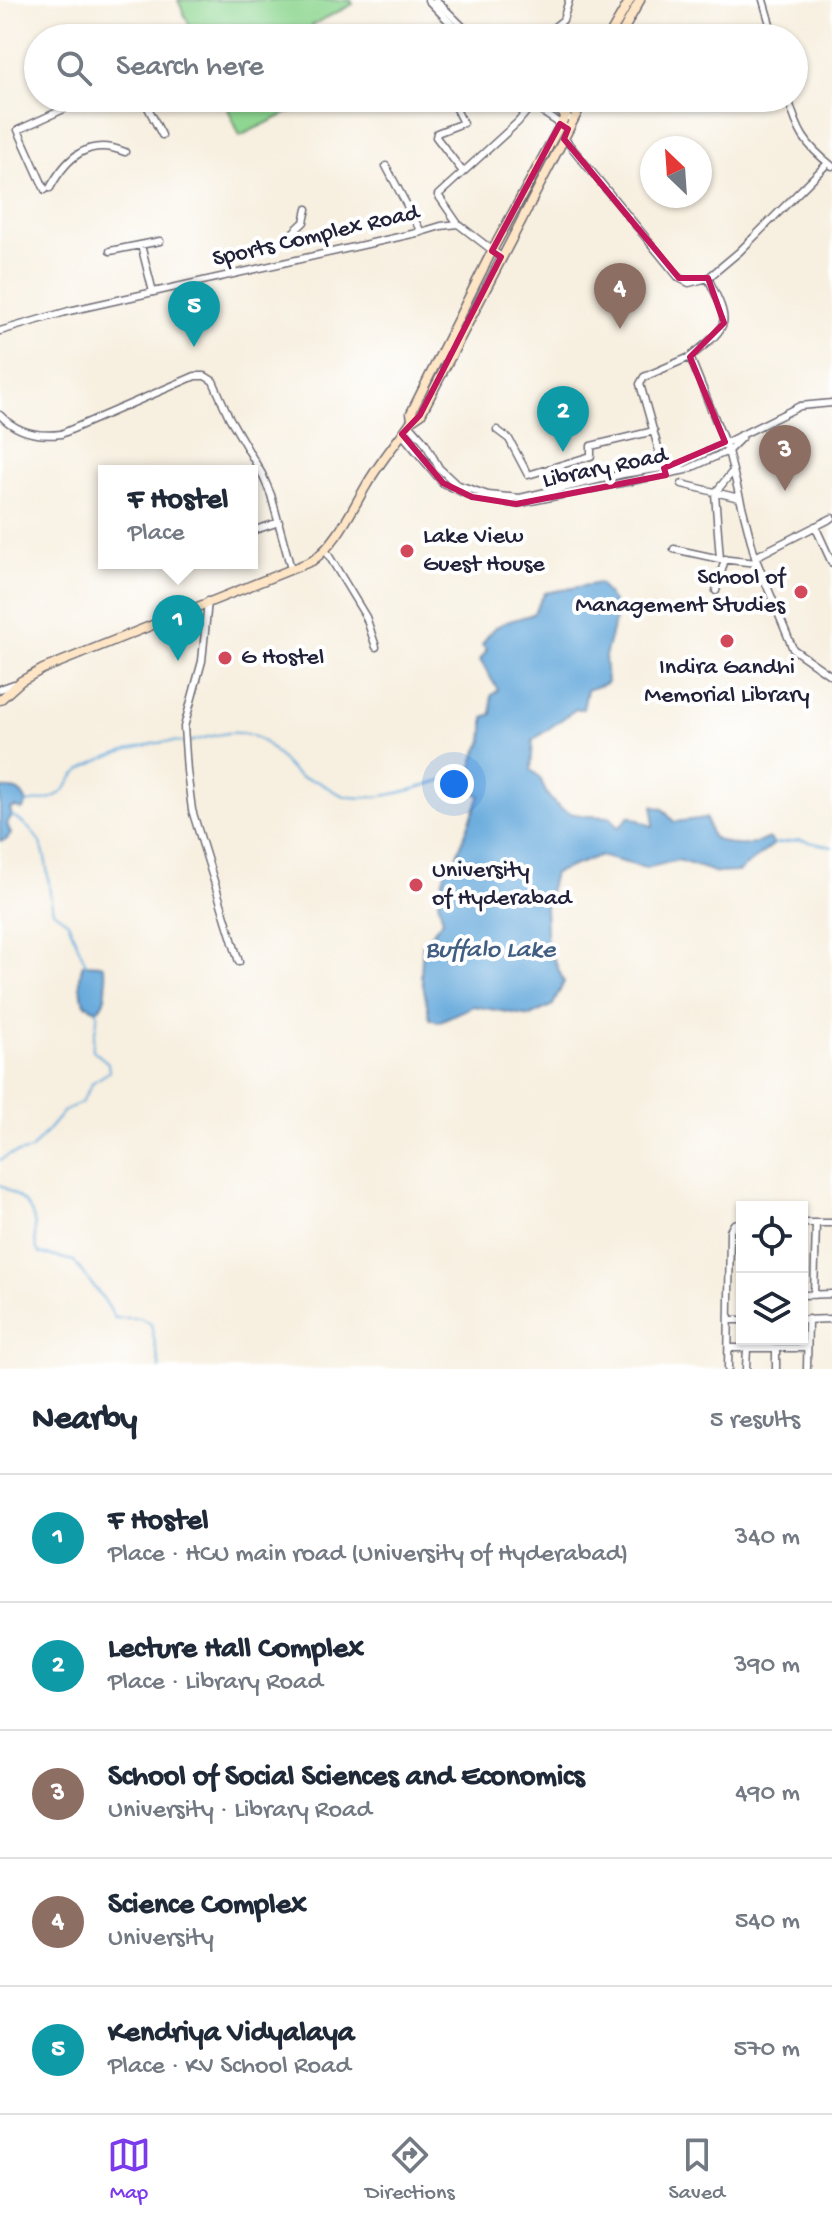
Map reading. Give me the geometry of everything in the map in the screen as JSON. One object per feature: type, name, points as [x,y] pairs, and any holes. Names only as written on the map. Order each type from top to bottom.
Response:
[{"type":"street","points":[[428,0],[451,24]]},
{"type":"street","points":[[436,0],[460,24]]},
{"type":"street","points":[[558,24],[563,20],[569,0]]},
{"type":"street","points":[[616,24],[630,0]]},
{"type":"street","points":[[627,24],[640,0]]},
{"type":"street","points":[[763,0],[770,24]]},
{"type":"street","points":[[57,112],[18,130],[47,189],[61,167],[74,156],[110,145],[125,152]]},
{"type":"street","points":[[150,112],[162,135]]},
{"type":"street","points":[[458,112],[463,123],[437,133],[436,137],[463,172]]},
{"type":"street","points":[[501,257],[458,224],[438,195],[518,122],[524,112]]},
{"type":"street","points":[[547,112],[566,123]]},
{"type":"street","points":[[554,112],[566,123]]},
{"type":"street","points":[[0,689],[98,645],[312,561],[326,551],[367,484],[411,422],[421,414],[564,138],[570,112]]},
{"type":"street","points":[[574,112],[492,251],[411,413],[411,422],[439,468],[467,489],[488,495],[535,496],[598,480],[665,472],[800,406],[832,403]]},
{"type":"street","points":[[564,138],[679,278],[689,283],[708,278],[739,252],[830,164],[806,144],[798,132],[792,112]]},
{"type":"street","points":[[386,166],[421,232]]},
{"type":"street","points":[[285,240],[304,222],[307,209]]},
{"type":"street","name":"Sports Complex Road","points":[[0,331],[69,311],[458,224]]},
{"type":"street","points":[[110,251],[160,241]]},
{"type":"street","points":[[141,245],[153,292]]},
{"type":"street","points":[[665,472],[640,384],[644,377],[690,357],[717,335],[724,323],[724,311],[708,278]]},
{"type":"street","points":[[690,357],[728,451],[756,560],[793,649],[830,675]]},
{"type":"street","points":[[0,415],[19,430],[44,435],[61,434],[195,376],[205,376],[213,381],[229,417],[257,465]]},
{"type":"street","points":[[497,430],[509,439],[528,475],[591,456],[591,446],[654,431]]},
{"type":"street","points":[[728,451],[747,432]]},
{"type":"street","name":"Library Road","points":[[402,434],[443,483],[489,502],[516,504],[539,502],[665,472],[686,470],[728,451]]},
{"type":"street","points":[[258,467],[279,522],[291,569]]},
{"type":"street","points":[[716,591],[723,559],[715,493],[733,471]]},
{"type":"street","points":[[682,484],[739,498]]},
{"type":"street","points":[[674,549],[723,559],[756,560],[832,518]]},
{"type":"street","points":[[258,529],[279,522]]},
{"type":"street","points":[[815,526],[832,563]]},
{"type":"street","points":[[326,551],[366,617],[376,647]]},
{"type":"street","points":[[208,601],[202,661],[184,727],[187,771],[192,810],[239,962]]},
{"type":"street","points":[[0,700],[21,681]]},
{"type":"street","points":[[808,1223],[832,1223]]},
{"type":"street","points":[[814,1295],[816,1223]]},
{"type":"street","points":[[728,1369],[730,1231],[736,1224]]},
{"type":"street","points":[[808,1295],[832,1294]]},
{"type":"street","points":[[808,1320],[832,1319]]},
{"type":"street","points":[[730,1320],[736,1320]]},
{"type":"street","points":[[807,1345],[807,1369]]},
{"type":"street","points":[[729,1348],[807,1348]]},
{"type":"street","points":[[746,1369],[747,1348]]},
{"type":"street","points":[[776,1348],[776,1369]]},
{"type":"highlighted area","points":[[560,124],[568,129],[564,139],[679,278],[708,278],[724,323],[690,357],[725,442],[664,468],[666,475],[516,504],[472,497],[443,483],[402,434],[420,415],[501,257],[492,251]]},
{"type":"green space","points":[[178,0],[351,0],[353,4],[314,24],[189,24]]},
{"type":"green space","points":[[229,112],[290,112],[240,136]]},
{"type":"water","name":"Buffalo Lake","points":[[599,583],[618,609],[605,656],[607,683],[587,690],[583,709],[576,709],[533,740],[531,770],[540,779],[550,799],[564,811],[573,814],[611,817],[618,828],[630,816],[653,827],[653,806],[663,809],[674,822],[706,818],[712,837],[727,843],[747,845],[769,838],[774,844],[738,872],[717,873],[678,860],[646,868],[599,856],[554,873],[545,908],[547,952],[554,959],[564,982],[553,1005],[530,1016],[473,1006],[438,1022],[430,1019],[421,975],[423,943],[443,920],[438,901],[445,892],[442,883],[449,860],[455,860],[480,795],[474,793],[472,767],[483,740],[484,717],[492,714],[491,696],[498,690],[480,660],[487,650],[482,645],[498,626],[533,614],[545,593]]},
{"type":"water","points":[[0,789],[17,790],[27,803],[22,810],[16,807],[10,809],[12,816],[7,824],[11,834],[0,841]]},
{"type":"water","points":[[83,964],[102,965],[104,970],[104,1001],[97,1010],[86,1005],[82,996],[80,980]]},
{"type":"waterway","points":[[189,742],[228,733],[247,734],[265,743],[300,777],[318,782],[341,795],[359,798],[408,791],[471,771]]},
{"type":"waterway","points":[[27,803],[58,795],[77,773],[113,755],[158,743],[183,742]]},
{"type":"waterway","points":[[12,816],[26,825],[41,846],[53,911],[68,922],[86,964]]},
{"type":"waterway","points":[[774,844],[800,840],[832,847]]},
{"type":"waterway","points":[[0,1160],[31,1150],[65,1110],[81,1103],[93,1082],[109,1072],[108,1063],[93,1050],[97,1010]]},
{"type":"waterway","points":[[0,1185],[18,1197],[31,1212],[39,1253],[74,1261],[114,1318],[140,1318],[151,1324],[160,1369]]},
{"type":"place","name":"Science Complex","points":[[620,329]]},
{"type":"place","name":"Kendriya Vidyalaya","points":[[194,347]]},
{"type":"place","name":"Lecture Hall Complex","points":[[563,452]]},
{"type":"place","name":"School of Social Sciences and Economics","points":[[785,491]]},
{"type":"place","name":"Lake View Guest House","points":[[407,551]]},
{"type":"place","name":"School of Management Studies","points":[[801,592]]},
{"type":"place","name":"Indira Gandhi Memorial Library","points":[[727,641]]},
{"type":"place","name":"G Hostel","points":[[225,658]]},
{"type":"place","name":"F Hostel","points":[[178,661]]},
{"type":"place","name":"University of Hyderabad","points":[[416,885]]}]
